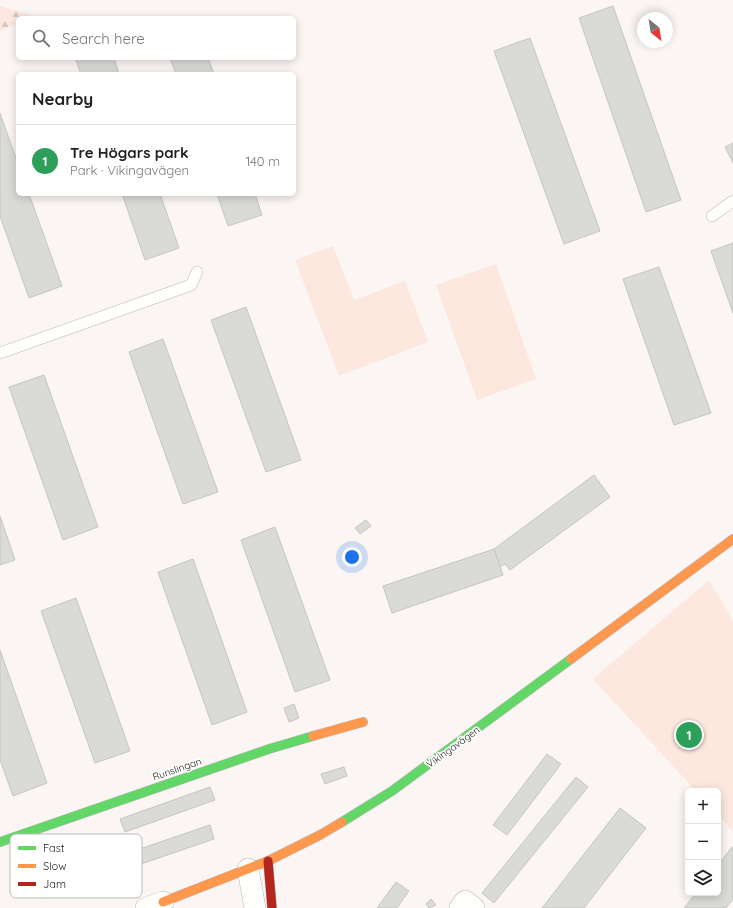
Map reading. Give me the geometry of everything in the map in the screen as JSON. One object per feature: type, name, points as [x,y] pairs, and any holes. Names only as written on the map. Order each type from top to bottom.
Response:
[{"type":"street","name":"Vikingavägen","points":[[154,905],[268,861],[320,834],[392,791],[733,539]]},
{"type":"street","name":"Runslingan","points":[[23,834],[269,749],[363,722]]},
{"type":"street","name":"Runslingan","points":[[0,842],[10,839]]},
{"type":"street","points":[[268,861],[272,908]]},
{"type":"street","points":[[248,868],[256,908]]},
{"type":"street","points":[[460,908],[465,901],[474,908]]},
{"type":"lane","points":[[712,216],[733,201]]},
{"type":"lane","points":[[0,353],[191,285],[197,272]]},
{"type":"green space","points":[[0,6],[35,16],[16,16],[16,24],[0,31]]},
{"type":"green space","points":[[333,246],[354,300],[405,281],[428,342],[339,376],[295,260]]},
{"type":"green space","points":[[496,264],[536,379],[477,400],[436,285]]},
{"type":"green space","points":[[709,580],[733,621],[733,831],[721,818],[721,788],[693,788],[593,679]]},
{"type":"building","points":[[613,6],[681,200],[646,212],[579,18]]},
{"type":"building","points":[[530,38],[600,231],[564,244],[494,51]]},
{"type":"building","points":[[76,60],[115,60],[118,72],[80,72]]},
{"type":"building","points":[[171,60],[209,60],[213,72],[175,72]]},
{"type":"building","points":[[0,113],[16,158],[16,196],[30,196],[62,286],[29,298],[0,216]]},
{"type":"building","points":[[733,143],[733,163],[725,147]]},
{"type":"building","points":[[123,196],[161,196],[179,248],[145,260]]},
{"type":"building","points":[[218,196],[256,196],[262,215],[228,226]]},
{"type":"building","points":[[733,243],[733,313],[711,251]]},
{"type":"building","points":[[659,267],[711,413],[674,425],[623,279]]},
{"type":"building","points":[[246,307],[301,460],[266,472],[211,320]]},
{"type":"building","points":[[163,339],[218,492],[183,504],[129,352]]},
{"type":"building","points":[[44,375],[98,527],[63,540],[9,387]]},
{"type":"building","points":[[594,475],[610,497],[510,570],[505,564],[500,567],[494,549]]},
{"type":"building","points":[[0,516],[15,560],[0,565]]},
{"type":"building","points":[[366,520],[371,526],[360,534],[355,528]]},
{"type":"building","points":[[275,527],[330,680],[295,692],[241,540]]},
{"type":"building","points":[[494,549],[503,575],[392,613],[383,586]]},
{"type":"building","points":[[193,559],[247,712],[212,725],[158,572]]},
{"type":"building","points":[[76,598],[130,751],[95,763],[41,611]]},
{"type":"building","points":[[0,650],[47,783],[13,796],[0,760]]},
{"type":"building","points":[[294,704],[299,718],[289,722],[284,708]]},
{"type":"building","points":[[547,754],[561,764],[507,835],[493,825]]},
{"type":"building","points":[[344,767],[347,776],[325,784],[321,774]]},
{"type":"building","points":[[576,777],[588,787],[494,903],[482,893]]},
{"type":"building","points":[[210,787],[215,800],[125,832],[120,819]]},
{"type":"building","points":[[620,808],[646,828],[584,908],[542,908]]},
{"type":"building","points":[[210,825],[214,839],[142,864],[142,848]]},
{"type":"building","points":[[732,847],[733,899],[726,908],[684,908],[694,896],[721,896],[721,861]]},
{"type":"building","points":[[396,882],[409,891],[397,908],[377,908]]},
{"type":"building","points":[[431,899],[436,905],[429,908],[426,904]]},
{"type":"traffic: fast","points":[[342,822],[392,791],[571,659]]},
{"type":"traffic: fast","points":[[23,834],[269,749],[313,736]]},
{"type":"traffic: fast","points":[[0,842],[10,839]]},
{"type":"traffic: slow","points":[[571,659],[733,539]]},
{"type":"traffic: slow","points":[[313,736],[363,722]]},
{"type":"traffic: slow","points":[[163,902],[268,861],[320,835],[342,822]]},
{"type":"traffic: jam","points":[[268,861],[272,908]]},
{"type":"place","name":"Tre Högars park","points":[[689,735]]}]
